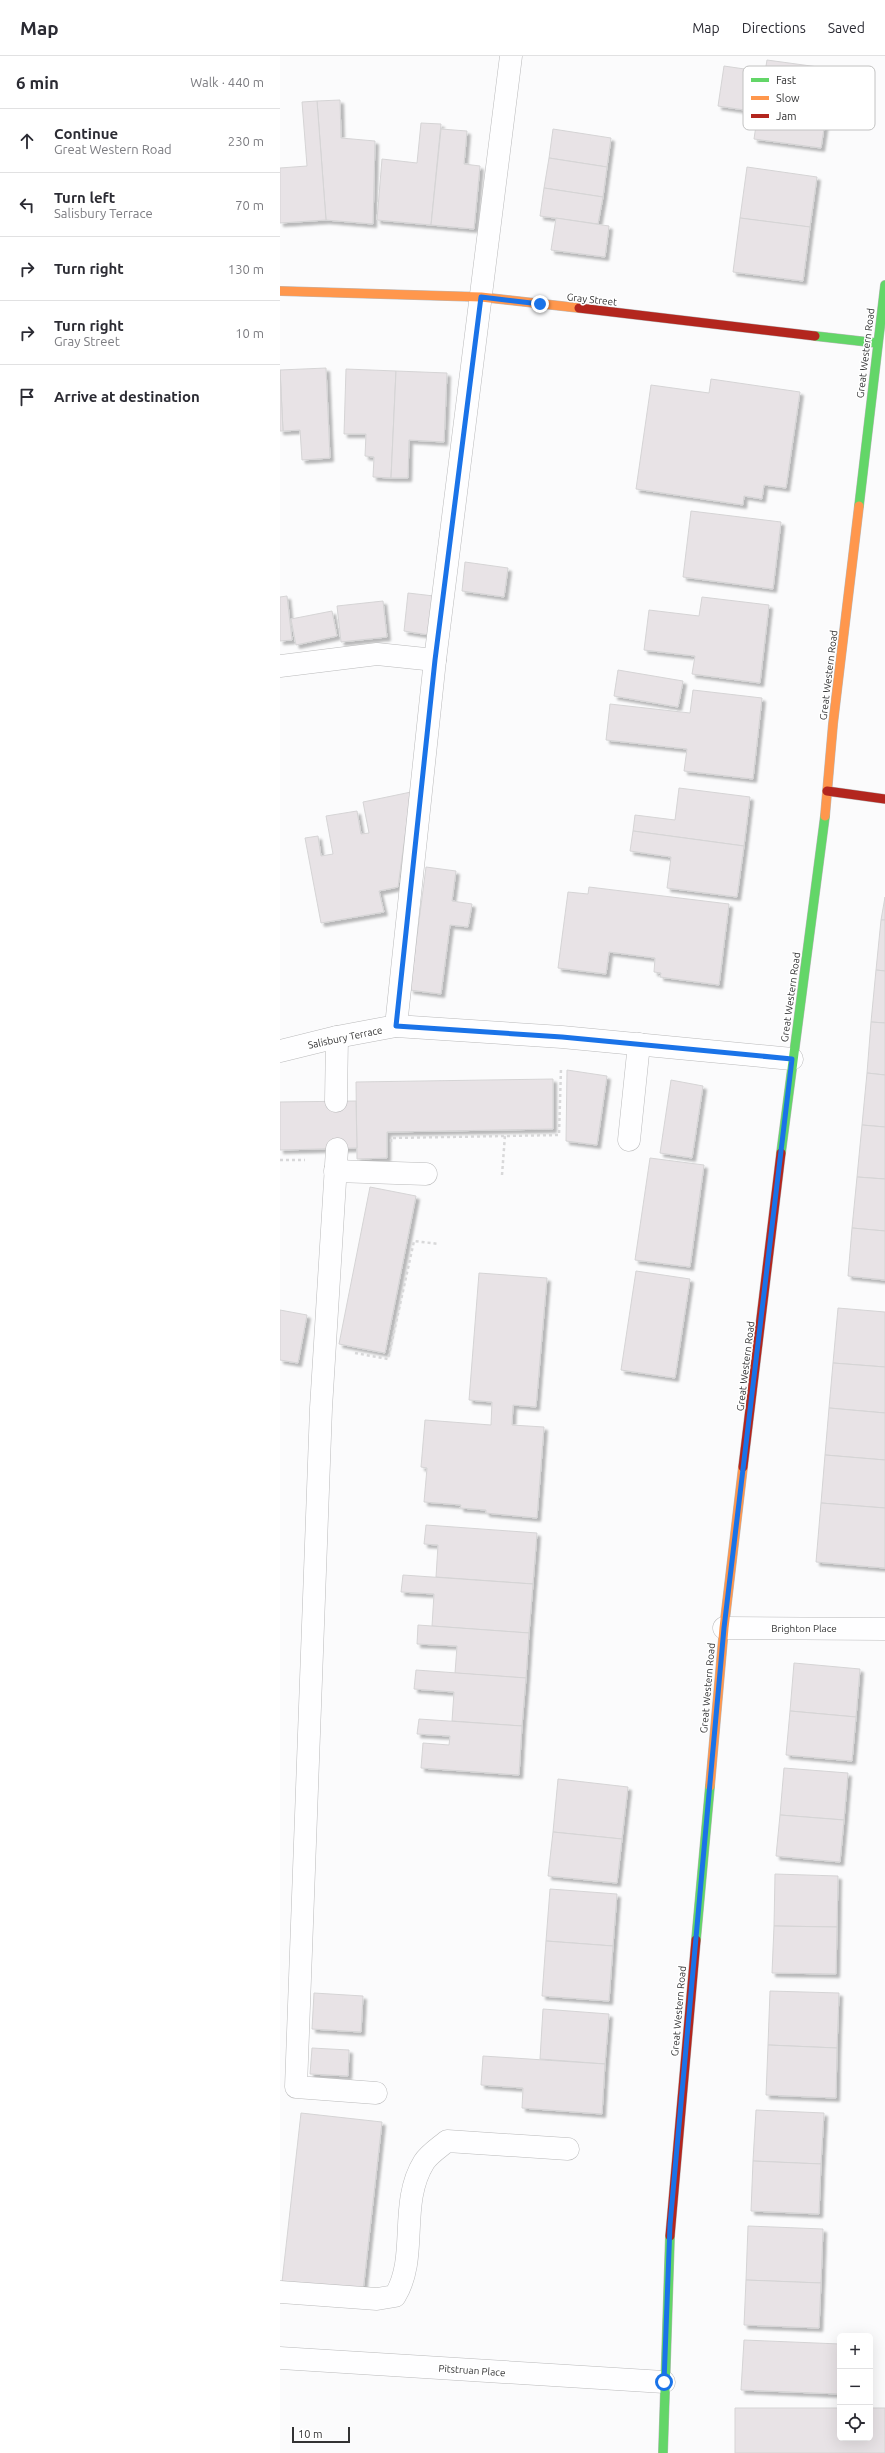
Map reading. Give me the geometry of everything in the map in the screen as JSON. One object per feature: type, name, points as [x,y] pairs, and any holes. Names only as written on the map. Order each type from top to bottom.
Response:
[{"type":"main road","name":"Great Western Road","points":[[663,2453],[670,2225],[724,1628],[792,1059],[821,857],[877,343],[885,285]]},
{"type":"main road","name":"Gray Street","points":[[280,291],[481,297],[877,343]]},
{"type":"main road","points":[[827,791],[885,799]]},
{"type":"street","points":[[396,1026],[435,660],[511,56]]},
{"type":"street","points":[[280,666],[377,654],[435,660]]},
{"type":"street","name":"Salisbury Terrace","points":[[280,1051],[337,1037],[396,1026],[562,1037],[792,1059]]},
{"type":"street","points":[[336,1101],[337,1037]]},
{"type":"street","points":[[629,1140],[639,1044]]},
{"type":"street","points":[[337,1149],[324,1346],[296,2087],[376,2093]]},
{"type":"street","points":[[335,1171],[426,1174]]},
{"type":"street","name":"Brighton Place","points":[[724,1628],[885,1629]]},
{"type":"street","points":[[280,2292],[377,2299],[395,2296],[404,2282],[411,2193],[424,2161],[447,2141],[568,2149]]},
{"type":"street","name":"Pitstruan Place","points":[[280,2358],[664,2382]]},
{"type":"path","points":[[391,1146],[391,1138],[559,1135],[562,1037]]},
{"type":"path","points":[[502,1176],[505,1135]]},
{"type":"path","points":[[324,1346],[388,1359],[414,1241],[439,1244]]},
{"type":"building","points":[[767,60],[811,66],[766,66]]},
{"type":"building","points":[[724,66],[743,69],[743,110],[718,106]]},
{"type":"building","points":[[340,100],[341,138],[375,141],[373,224],[326,220],[317,101]]},
{"type":"building","points":[[317,101],[326,220],[280,223],[280,168],[307,166],[302,102]]},
{"type":"building","points":[[421,123],[441,124],[431,225],[377,220],[382,159],[417,163]]},
{"type":"building","points":[[441,129],[467,131],[464,164],[480,166],[474,229],[431,225]]},
{"type":"building","points":[[553,129],[611,138],[607,167],[549,158]]},
{"type":"building","points":[[755,130],[824,130],[821,148],[754,139]]},
{"type":"building","points":[[549,158],[607,167],[603,197],[544,188]]},
{"type":"building","points":[[747,167],[817,177],[810,227],[740,218]]},
{"type":"building","points":[[544,188],[603,197],[598,224],[540,216]]},
{"type":"building","points":[[556,218],[609,226],[605,257],[551,250]]},
{"type":"building","points":[[740,218],[810,227],[803,281],[733,272]]},
{"type":"building","points":[[326,368],[330,458],[302,460],[300,430],[283,431],[280,370]]},
{"type":"building","points":[[346,369],[396,371],[391,478],[373,477],[374,457],[365,456],[366,434],[344,434]]},
{"type":"building","points":[[280,370],[283,431],[280,431]]},
{"type":"building","points":[[396,371],[447,373],[444,442],[409,440],[408,478],[391,478]]},
{"type":"building","points":[[711,379],[800,392],[786,488],[764,485],[762,499],[744,496],[743,505],[636,489],[651,385],[709,393]]},
{"type":"building","points":[[691,511],[781,522],[773,589],[683,577]]},
{"type":"building","points":[[465,562],[508,568],[504,597],[462,591]]},
{"type":"building","points":[[408,593],[434,596],[429,635],[404,631]]},
{"type":"building","points":[[287,596],[292,640],[280,641],[280,597]]},
{"type":"building","points":[[702,597],[769,605],[760,683],[692,674],[695,656],[644,650],[649,610],[699,616]]},
{"type":"building","points":[[383,601],[387,637],[341,642],[337,606]]},
{"type":"building","points":[[332,611],[337,636],[296,645],[291,619]]},
{"type":"building","points":[[618,670],[683,681],[678,707],[614,696]]},
{"type":"building","points":[[693,690],[762,698],[753,779],[684,771],[687,749],[606,740],[610,704],[690,713]]},
{"type":"building","points":[[679,788],[750,797],[744,846],[633,831],[635,815],[675,820]]},
{"type":"building","points":[[411,792],[398,887],[379,891],[384,912],[321,923],[305,838],[318,836],[321,856],[333,854],[326,816],[357,811],[361,834],[369,833],[363,802]]},
{"type":"building","points":[[633,831],[744,846],[737,897],[667,888],[671,857],[630,851]]},
{"type":"building","points":[[426,867],[456,871],[452,901],[472,904],[468,927],[450,925],[441,994],[410,990]]},
{"type":"building","points":[[589,887],[729,904],[719,985],[660,977],[661,973],[654,972],[655,958],[609,952],[606,974],[558,968],[568,892],[588,894]]},
{"type":"building","points":[[885,897],[885,920],[881,920]]},
{"type":"building","points":[[881,920],[885,920],[885,971],[876,970]]},
{"type":"building","points":[[876,970],[885,971],[885,1023],[871,1022]]},
{"type":"building","points":[[871,1022],[885,1023],[885,1075],[867,1073]]},
{"type":"building","points":[[567,1070],[607,1076],[597,1145],[566,1141]]},
{"type":"building","points":[[867,1073],[885,1075],[885,1127],[862,1125]]},
{"type":"building","points":[[553,1079],[553,1129],[387,1132],[387,1158],[357,1159],[356,1082]]},
{"type":"building","points":[[671,1080],[703,1086],[692,1158],[660,1153]]},
{"type":"building","points":[[356,1101],[357,1148],[280,1150],[280,1102]]},
{"type":"building","points":[[862,1125],[885,1127],[885,1179],[857,1177]]},
{"type":"building","points":[[650,1158],[704,1165],[690,1267],[635,1260]]},
{"type":"building","points":[[857,1177],[885,1179],[885,1231],[852,1228]]},
{"type":"building","points":[[370,1187],[416,1196],[385,1353],[339,1344]]},
{"type":"building","points":[[852,1228],[885,1231],[885,1280],[848,1276]]},
{"type":"building","points":[[636,1271],[690,1279],[675,1378],[621,1370]]},
{"type":"building","points":[[479,1273],[547,1278],[536,1407],[513,1405],[512,1425],[544,1427],[537,1518],[486,1513],[486,1510],[460,1508],[461,1505],[424,1502],[427,1468],[421,1467],[425,1420],[491,1425],[492,1402],[469,1400]]},
{"type":"building","points":[[838,1308],[885,1312],[885,1367],[833,1363]]},
{"type":"building","points":[[280,1310],[307,1315],[298,1363],[280,1360]]},
{"type":"building","points":[[833,1363],[885,1367],[885,1413],[829,1408]]},
{"type":"building","points":[[829,1408],[885,1413],[885,1460],[825,1455]]},
{"type":"building","points":[[825,1455],[885,1460],[885,1508],[821,1503]]},
{"type":"building","points":[[821,1503],[885,1508],[885,1568],[816,1562]]},
{"type":"building","points":[[426,1525],[537,1533],[533,1584],[436,1577],[438,1545],[424,1544]]},
{"type":"building","points":[[403,1575],[533,1584],[529,1633],[432,1626],[434,1594],[401,1592]]},
{"type":"building","points":[[418,1625],[529,1633],[526,1678],[455,1673],[457,1646],[417,1644]]},
{"type":"building","points":[[794,1663],[860,1669],[856,1717],[790,1711]]},
{"type":"building","points":[[416,1670],[526,1678],[522,1726],[452,1721],[454,1692],[414,1689]]},
{"type":"building","points":[[790,1711],[856,1717],[852,1761],[786,1755]]},
{"type":"building","points":[[419,1719],[522,1726],[519,1775],[421,1768],[423,1743],[449,1745],[450,1736],[417,1734]]},
{"type":"building","points":[[784,1768],[848,1773],[844,1820],[780,1815]]},
{"type":"building","points":[[558,1779],[628,1787],[622,1839],[553,1832]]},
{"type":"building","points":[[780,1815],[844,1820],[840,1862],[776,1856]]},
{"type":"building","points":[[553,1832],[622,1839],[617,1883],[548,1876]]},
{"type":"building","points":[[775,1874],[838,1876],[837,1927],[774,1926]]},
{"type":"building","points":[[550,1889],[617,1894],[613,1946],[546,1941]]},
{"type":"building","points":[[774,1926],[837,1927],[836,1974],[772,1973]]},
{"type":"building","points":[[546,1941],[613,1946],[609,2001],[542,1996]]},
{"type":"building","points":[[770,1991],[839,1993],[837,2048],[768,2045]]},
{"type":"building","points":[[314,1993],[363,1996],[361,2032],[312,2029]]},
{"type":"building","points":[[543,2009],[609,2014],[605,2064],[540,2059]]},
{"type":"building","points":[[768,2045],[837,2048],[836,2098],[766,2095]]},
{"type":"building","points":[[312,2048],[349,2050],[348,2076],[310,2074]]},
{"type":"building","points":[[483,2056],[605,2064],[602,2114],[522,2108],[523,2088],[481,2085]]},
{"type":"building","points":[[756,2110],[824,2113],[821,2164],[753,2161]]},
{"type":"building","points":[[301,2113],[382,2122],[363,2291],[282,2282]]},
{"type":"building","points":[[753,2161],[821,2164],[819,2214],[751,2211]]},
{"type":"building","points":[[748,2226],[823,2229],[821,2283],[746,2280]]},
{"type":"building","points":[[746,2280],[821,2283],[819,2328],[744,2325]]},
{"type":"building","points":[[744,2340],[837,2344],[837,2394],[741,2390]]},
{"type":"building","points":[[735,2408],[837,2408],[837,2441],[873,2441],[873,2408],[885,2408],[885,2453],[735,2453]]},
{"type":"traffic: fast","points":[[859,506],[885,285]]},
{"type":"traffic: fast","points":[[815,336],[877,343]]},
{"type":"traffic: fast","points":[[781,1153],[825,816]]},
{"type":"traffic: fast","points":[[696,1940],[710,1786]]},
{"type":"traffic: fast","points":[[663,2453],[670,2236]]},
{"type":"traffic: slow","points":[[280,291],[481,297],[579,308]]},
{"type":"traffic: slow","points":[[825,816],[833,724],[859,506]]},
{"type":"traffic: slow","points":[[710,1786],[724,1628],[743,1467]]},
{"type":"traffic: jam","points":[[579,308],[815,336]]},
{"type":"traffic: jam","points":[[827,791],[885,799]]},
{"type":"traffic: jam","points":[[743,1467],[781,1153]]},
{"type":"traffic: jam","points":[[670,2236],[696,1940]]},
{"type":"route","points":[[540,304],[481,297],[435,660],[396,1026],[562,1037],[792,1059],[750,1416],[736,1521],[714,1730],[670,2225],[664,2382]]}]
